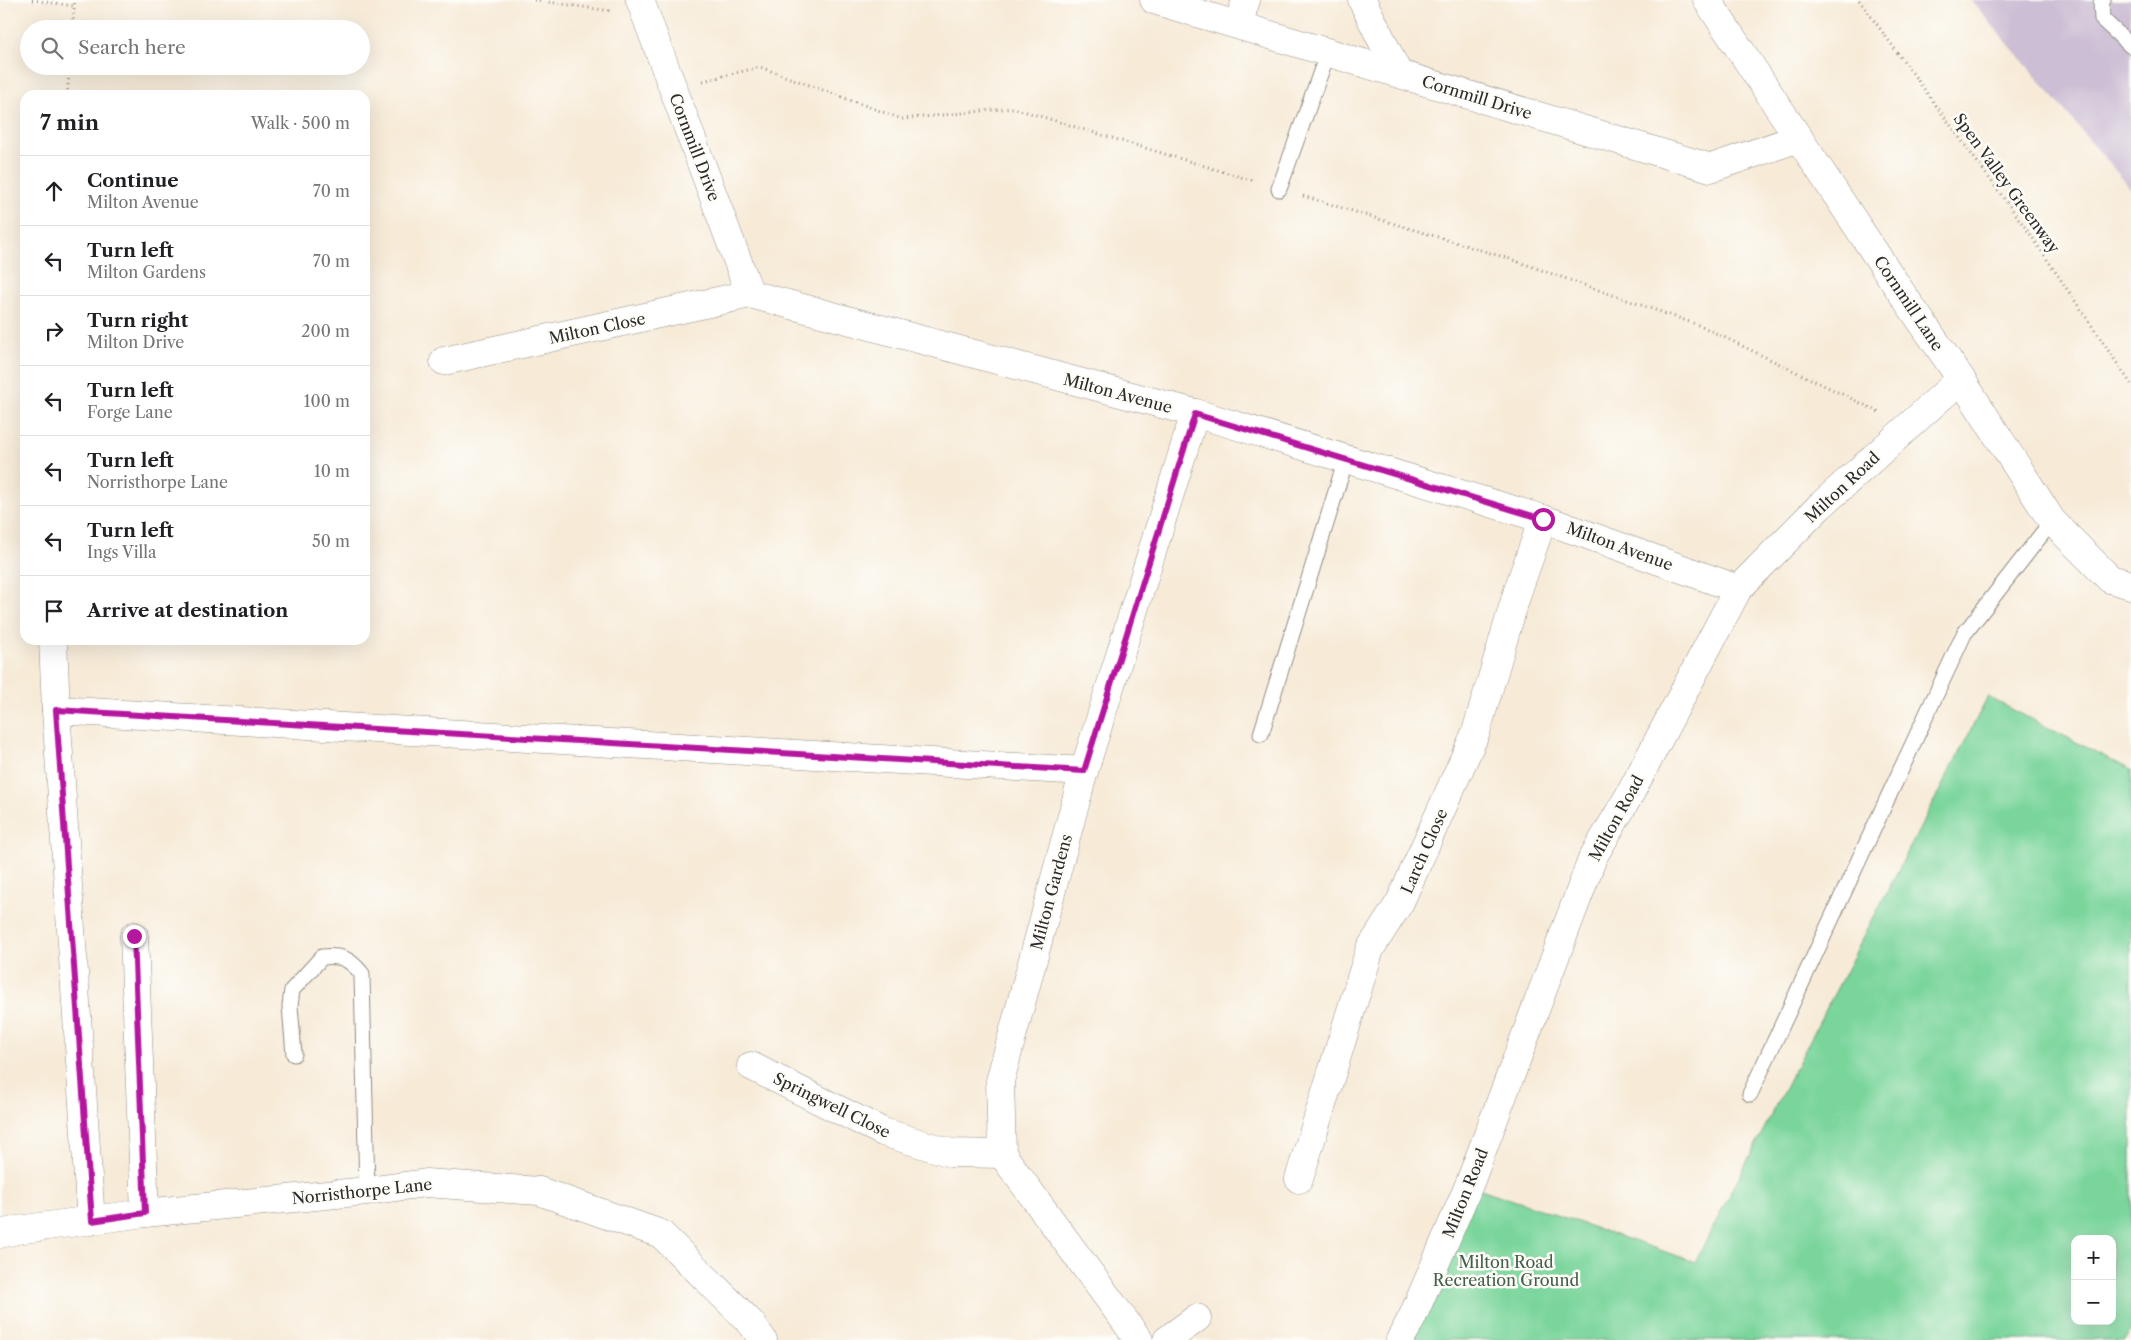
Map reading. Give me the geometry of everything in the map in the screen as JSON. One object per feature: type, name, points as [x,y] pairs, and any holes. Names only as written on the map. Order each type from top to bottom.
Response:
[{"type":"street","name":"Cornmill Drive","points":[[1154,0],[1711,168],[1800,138]]},
{"type":"street","points":[[1238,25],[1246,0]]},
{"type":"street","points":[[1362,0],[1398,73]]},
{"type":"street","name":"Cornmill Lane","points":[[1707,0],[1961,379],[2052,521],[2110,579],[2131,585]]},
{"type":"street","name":"Cornmill Drive","points":[[643,8],[750,294]]},
{"type":"street","name":"Milton Close","points":[[444,361],[750,294]]},
{"type":"street","name":"Milton Avenue","points":[[750,294],[1195,414],[1346,459],[1543,519],[1738,589]]},
{"type":"street","name":"Milton Road","points":[[1400,1340],[1412,1318],[1469,1186],[1593,857],[1630,794],[1738,589],[1820,507],[1961,379]]},
{"type":"street","name":"Milton Gardens","points":[[1002,1154],[1000,1081],[1084,771],[1195,414]]},
{"type":"street","name":"Larch Close","points":[[1300,1179],[1370,949],[1400,902],[1476,732],[1518,590],[1543,519]]},
{"type":"street","points":[[54,645],[56,710],[92,1221]]},
{"type":"street","points":[[56,710],[1084,771]]},
{"type":"street","points":[[134,936],[145,1213]]},
{"type":"street","name":"Springwell Close","points":[[751,1066],[883,1132],[951,1153],[1002,1154]]},
{"type":"street","points":[[1002,1154],[1140,1340]]},
{"type":"street","name":"Norristhorpe Lane","points":[[0,1234],[17,1230],[145,1213],[426,1183],[539,1191],[661,1234],[752,1323],[763,1340]]},
{"type":"street","points":[[1168,1340],[1197,1318]]},
{"type":"lane","points":[[2103,0],[2101,3],[2102,19],[2131,46]]},
{"type":"lane","points":[[1279,189],[1328,52]]},
{"type":"lane","points":[[1261,734],[1346,459]]},
{"type":"lane","points":[[1750,1094],[1964,634],[2052,521]]},
{"type":"lane","points":[[294,1054],[290,1006],[292,990],[322,957],[336,955],[353,962],[362,974],[367,1190]]},
{"type":"path","points":[[32,0],[74,6]]},
{"type":"path","points":[[73,20],[75,0]]},
{"type":"path","points":[[534,0],[643,8]]},
{"type":"path","name":"Spen Valley Greenway","points":[[1859,0],[2030,234],[2131,384]]},
{"type":"path","points":[[673,88],[760,67],[902,119],[1013,108],[1510,259],[1701,326],[1909,426]]},
{"type":"path","points":[[68,90],[69,75]]},
{"type":"shaded area","points":[[1971,0],[2131,0],[2131,189]]},
{"type":"green space","name":"Milton Road Recreation Ground","points":[[1988,697],[2131,770],[2131,1330],[2125,1340],[1400,1340],[1469,1185],[1695,1262]]},
{"type":"route","points":[[134,936],[145,1213],[92,1221],[56,710],[1084,771],[1195,414],[1543,519]]}]
